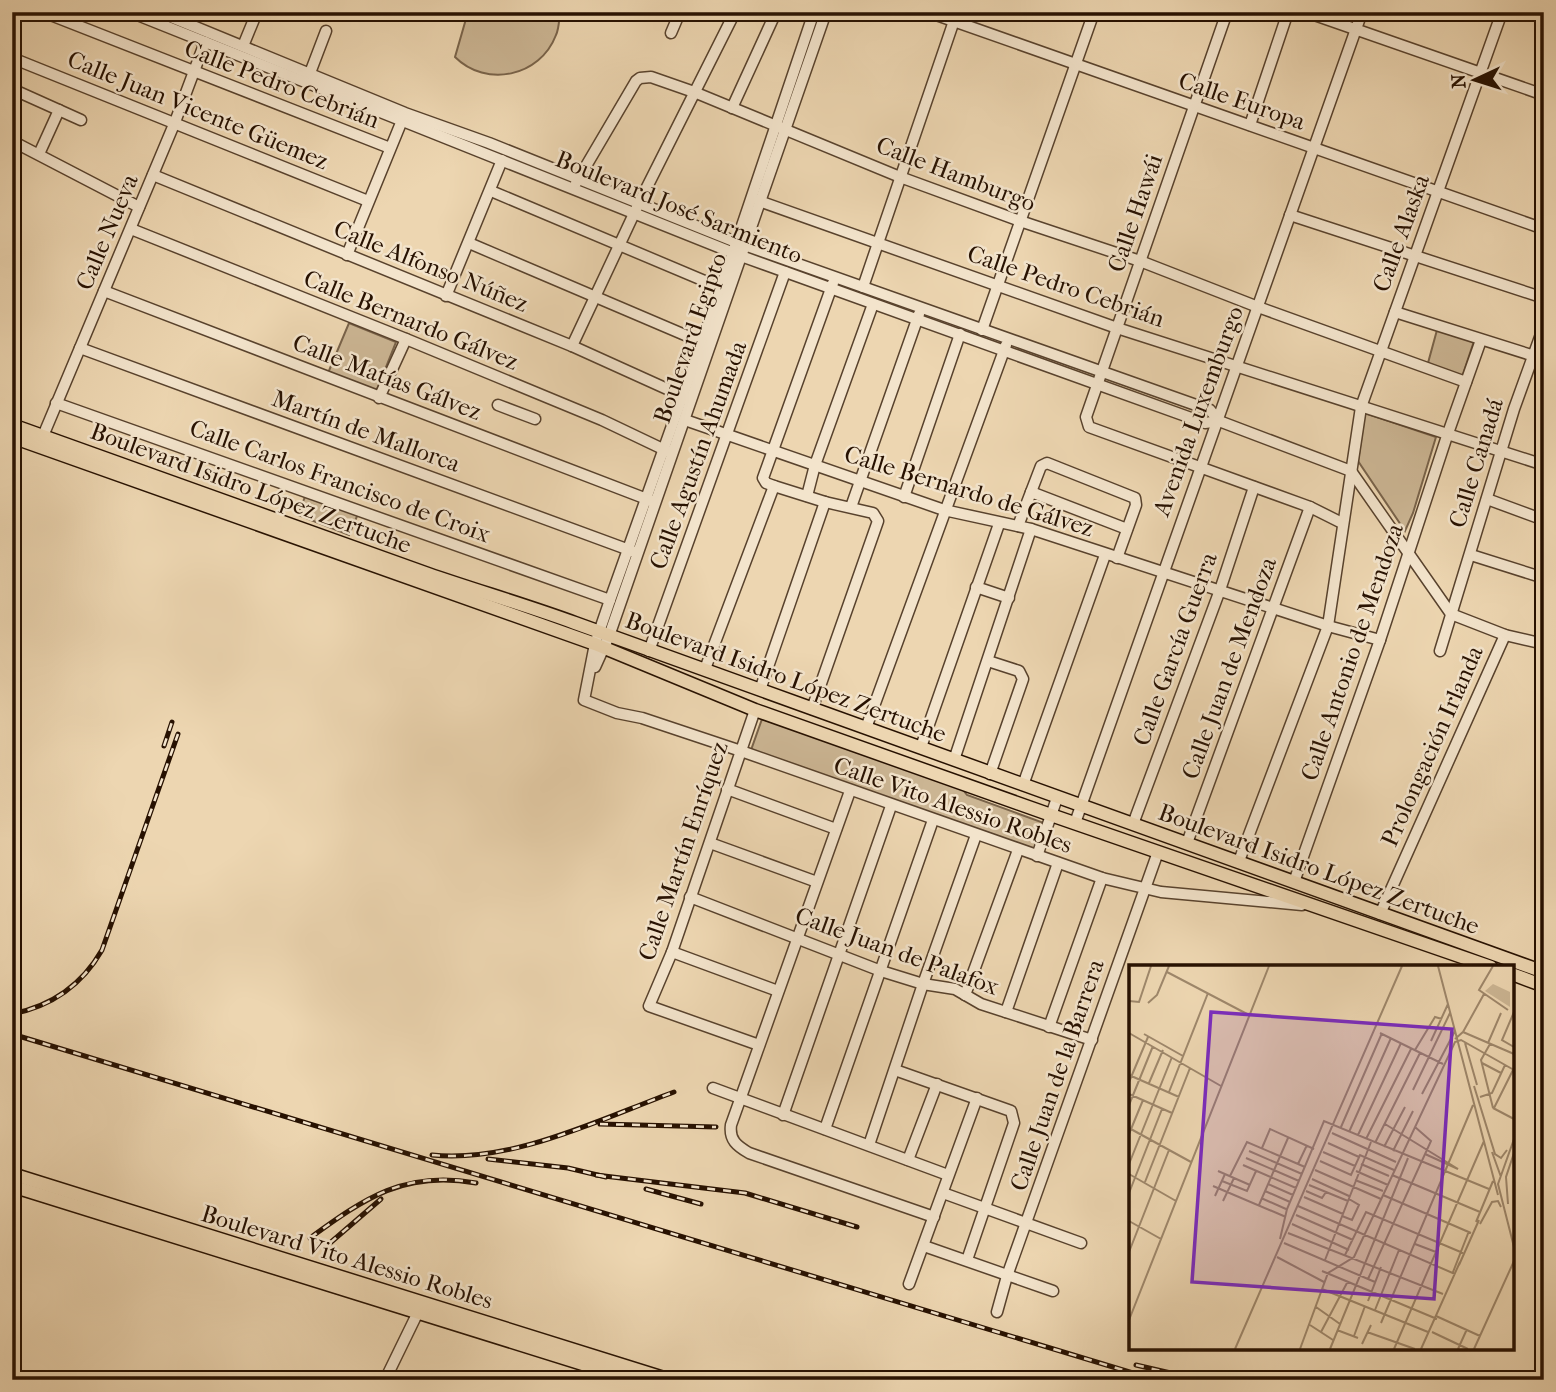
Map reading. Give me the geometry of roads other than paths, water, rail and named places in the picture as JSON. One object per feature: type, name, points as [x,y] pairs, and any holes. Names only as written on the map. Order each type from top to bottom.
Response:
[{"type":"main road","name":"Boulevard Isidro López Zertuche","points":[[12,425],[158,483]]},
{"type":"main road","name":"Boulevard Isidro López Zertuche","points":[[12,437],[158,483],[602,640],[755,710],[1485,965]]},
{"type":"main road","name":"Boulevard Isidro López Zertuche","points":[[602,640],[649,651],[705,669],[990,774],[1239,861],[1506,963],[1544,972]]},
{"type":"main road","points":[[1514,975],[1544,986]]},
{"type":"main road","name":"Boulevard Vito Alessio Robles","points":[[12,1174],[634,1380]]},
{"type":"main road","name":"Boulevard Vito Alessio Robles","points":[[12,1186],[670,1380]]},
{"type":"street","name":"Calle Pedro Cebrián","points":[[43,12],[390,148]]},
{"type":"street","name":"Boulevard José Sarmiento","points":[[130,12],[149,16],[205,41],[575,183],[738,249],[785,272],[873,304],[920,313],[982,330],[1006,344]]},
{"type":"street","name":"Boulevard José Sarmiento","points":[[159,12],[310,73],[403,118],[502,160],[575,183]]},
{"type":"street","points":[[190,24],[195,12]]},
{"type":"street","points":[[243,46],[257,12]]},
{"type":"street","points":[[572,346],[637,208],[735,12]]},
{"type":"street","points":[[732,108],[776,12]]},
{"type":"street","name":"Boulevard Egipto","points":[[738,249],[759,201],[814,12]]},
{"type":"street","name":"Boulevard Egipto","points":[[584,700],[650,500],[725,290],[760,176],[826,12]]},
{"type":"street","name":"Calle Europa","points":[[928,12],[955,17],[1194,108],[1250,125],[1544,229]]},
{"type":"street","points":[[982,330],[1094,12]]},
{"type":"street","name":"Calle Hawái","points":[[1201,465],[1089,426],[1086,418],[1227,12]]},
{"type":"street","points":[[1250,125],[1288,12]]},
{"type":"street","points":[[1306,12],[1544,95]]},
{"type":"street","name":"Avenida Luxemburgo","points":[[1075,823],[1362,12]]},
{"type":"street","name":"Calle Alaska","points":[[1239,861],[1328,626],[1361,407],[1502,12]]},
{"type":"street","points":[[671,33],[675,14]]},
{"type":"street","points":[[863,287],[955,17]]},
{"type":"street","points":[[310,73],[326,31]]},
{"type":"street","name":"Calle Nueva","points":[[43,436],[175,122],[205,41]]},
{"type":"street","name":"Calle Juan Vicente Güemez","points":[[12,58],[368,201]]},
{"type":"street","name":"Calle Hamburgo","points":[[575,183],[640,78],[651,77],[901,177],[1140,261],[1466,382]]},
{"type":"street","points":[[12,89],[81,120]]},
{"type":"street","points":[[39,154],[59,110]]},
{"type":"street","points":[[347,255],[403,118]]},
{"type":"street","points":[[12,141],[139,207]]},
{"type":"street","points":[[446,296],[502,160]]},
{"type":"street","name":"Calle Alfonso Núñez","points":[[153,175],[572,346],[687,398]]},
{"type":"street","points":[[491,191],[725,290]]},
{"type":"street","name":"Calle Pedro Cebrián","points":[[759,201],[1117,328],[1544,465]]},
{"type":"street","points":[[1290,215],[1544,298]]},
{"type":"street","name":"Calle Bernardo Gálvez","points":[[131,229],[525,388],[668,451]]},
{"type":"street","points":[[469,243],[705,344]]},
{"type":"street","name":"Boulevard José Sarmiento","points":[[738,249],[863,287],[960,334],[1006,344],[1100,378],[1210,410],[1219,421],[1351,471]]},
{"type":"street","name":"Calle Agustín Ahumada","points":[[649,651],[785,272]]},
{"type":"street","points":[[812,709],[878,521],[873,513],[770,485],[763,478],[835,278]]},
{"type":"street","name":"Calle Matías Gálvez","points":[[104,291],[650,500]]},
{"type":"street","points":[[807,496],[815,465],[873,304]]},
{"type":"street","points":[[1395,312],[1538,357]]},
{"type":"street","points":[[851,507],[920,313]]},
{"type":"street","name":"Calle Canadá","points":[[1440,652],[1501,452],[1538,357],[1544,326]]},
{"type":"street","points":[[904,497],[960,334]]},
{"type":"street","points":[[379,398],[406,339]]},
{"type":"street","name":"Calle Antonio de Mendoza","points":[[1294,882],[1380,640],[1481,340]]},
{"type":"street","points":[[866,729],[1006,344]]},
{"type":"street","name":"Martín de Mallorca","points":[[80,348],[633,551]]},
{"type":"street","points":[[514,411],[525,388]]},
{"type":"street","name":"Boulevard Egipto","points":[[668,451],[685,420],[687,398]]},
{"type":"street","name":"Calle Carlos Francisco de Croix","points":[[57,403],[610,600]]},
{"type":"street","points":[[498,405],[535,419]]},
{"type":"street","name":"Calle Bernardo de Gálvez","points":[[685,420],[944,510],[1031,529],[1328,626],[1380,640]]},
{"type":"street","points":[[1018,526],[1041,466],[1047,463],[1134,497],[1136,505],[1117,558]]},
{"type":"street","points":[[1201,465],[1310,507],[1342,523]]},
{"type":"street","points":[[1351,471],[1451,614],[1505,635],[1544,644]]},
{"type":"street","points":[[705,669],[770,485]]},
{"type":"street","name":"Calle García Guerra","points":[[1133,824],[1220,590],[1254,487]]},
{"type":"street","points":[[1031,492],[1127,529]]},
{"type":"street","points":[[1487,499],[1544,520]]},
{"type":"street","points":[[760,690],[825,502]]},
{"type":"street","name":"Calle Juan de Mendoza","points":[[1187,843],[1310,507]]},
{"type":"street","points":[[921,747],[999,524]]},
{"type":"street","points":[[954,760],[1031,529]]},
{"type":"street","name":"Boulevard Egipto","points":[[602,640],[610,600],[633,551]]},
{"type":"street","points":[[1023,785],[1105,555]]},
{"type":"street","points":[[1471,555],[1544,578]]},
{"type":"street","points":[[976,587],[1009,598]]},
{"type":"street","name":"Prolongación Irlanda","points":[[1380,914],[1505,635]]},
{"type":"street","points":[[988,661],[1018,671],[1023,679],[990,774]]},
{"type":"street","name":"Calle Vito Alessio Robles","points":[[584,700],[617,713],[642,718],[741,751],[891,806],[1102,878],[1144,889],[1318,906]]},
{"type":"street","name":"Calle Martín Enríquez","points":[[755,710],[672,952],[649,1006],[759,1045]]},
{"type":"street","points":[[727,789],[836,829]]},
{"type":"street","points":[[850,791],[731,1125],[732,1139],[738,1147],[749,1153],[934,1217]]},
{"type":"street","points":[[1037,856],[1057,798]]},
{"type":"street","points":[[783,1115],[891,806]]},
{"type":"street","points":[[825,1129],[933,820]]},
{"type":"street","points":[[869,1145],[976,835]]},
{"type":"street","points":[[710,843],[817,882]]},
{"type":"street","points":[[965,995],[1018,850]]},
{"type":"street","name":"Calle Juan de la Barrera","points":[[997,1312],[1007,1276],[1158,852]]},
{"type":"street","points":[[1006,1012],[1058,863]]},
{"type":"street","points":[[1049,1027],[1102,878]]},
{"type":"street","name":"Calle Juan de Palafox","points":[[690,897],[881,971],[923,984],[955,989],[981,1004],[1092,1040]]},
{"type":"street","points":[[672,952],[778,991]]},
{"type":"street","points":[[895,1070],[1011,1111],[1014,1123],[967,1261]]},
{"type":"street","points":[[908,1160],[937,1084]]},
{"type":"street","points":[[713,1088],[948,1175]]},
{"type":"street","points":[[909,1284],[977,1098]]},
{"type":"street","points":[[943,1193],[1081,1243]]},
{"type":"street","points":[[924,1246],[1053,1291]]},
{"type":"street","points":[[386,1380],[420,1308]]},
{"type":"railway","points":[[164,746],[172,722]]},
{"type":"railway","points":[[12,1014],[40,1006],[64,992],[85,974],[102,950],[178,734]]},
{"type":"railway","points":[[12,1034],[1156,1380]]},
{"type":"railway","points":[[432,1155],[463,1156],[524,1146],[674,1092]]},
{"type":"railway","points":[[600,1124],[716,1127]]},
{"type":"railway","points":[[488,1159],[568,1168],[606,1177]]},
{"type":"railway","points":[[596,1175],[745,1193],[857,1227]]},
{"type":"railway","points":[[310,1238],[368,1200],[407,1184],[428,1180],[476,1183]]},
{"type":"railway","points":[[646,1189],[701,1204]]},
{"type":"railway","points":[[330,1243],[381,1199]]},
{"type":"railway","points":[[1136,1365],[1201,1380]]}]
